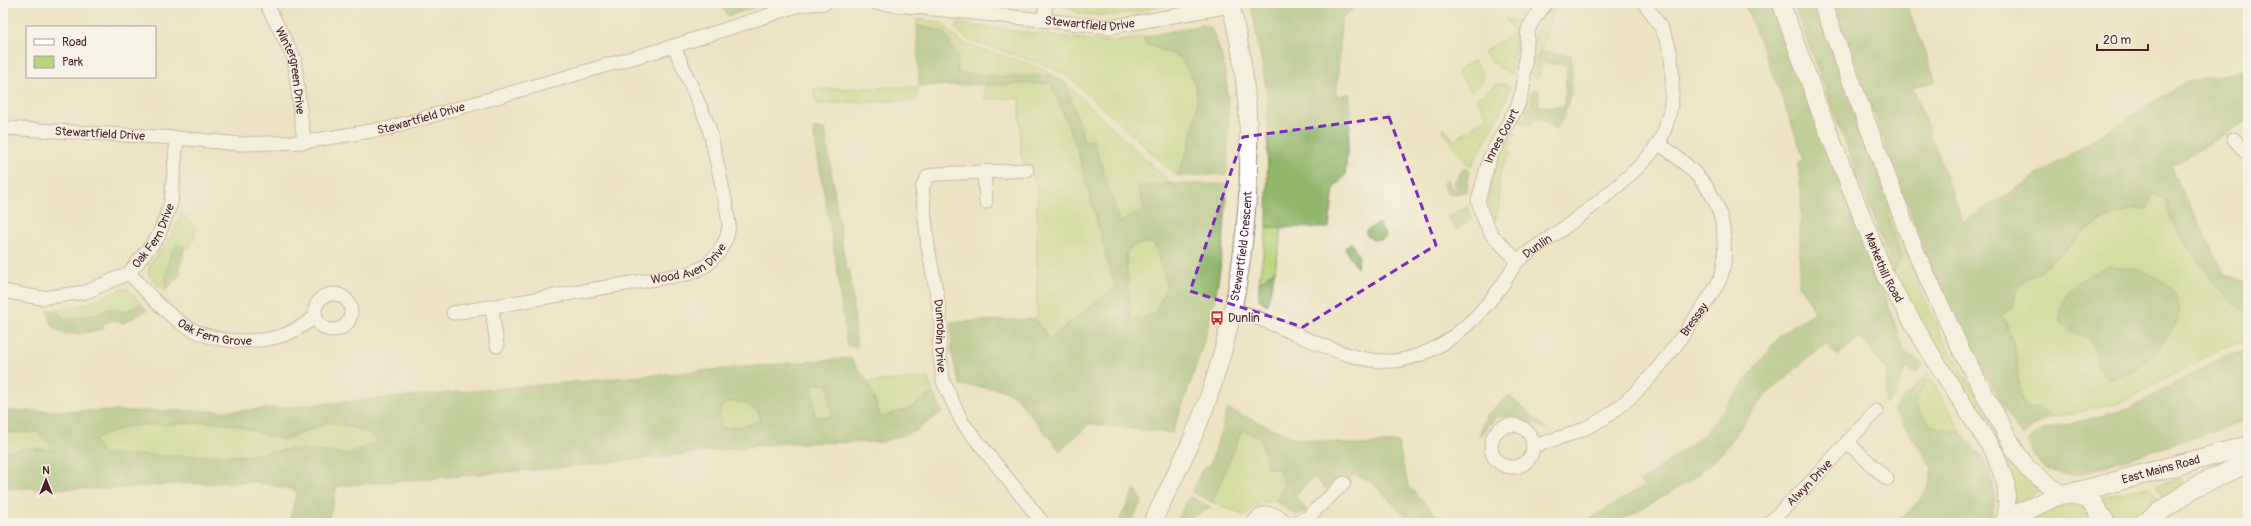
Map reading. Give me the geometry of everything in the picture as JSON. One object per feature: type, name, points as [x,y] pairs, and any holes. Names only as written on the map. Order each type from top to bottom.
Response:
[{"type":"main road","name":"East Mains Road","points":[[2005,521],[2067,493],[2248,446]]},
{"type":"main road","name":"East Mains Road","points":[[2144,523],[2195,488],[2248,463]]},
{"type":"main road","points":[[2067,493],[2091,501],[2106,523]]},
{"type":"street","name":"Wintergreen Drive","points":[[266,3],[294,58],[304,142]]},
{"type":"street","name":"Stewartfield Drive","points":[[3,128],[177,138],[240,144],[304,142],[389,128],[674,46],[800,5],[825,3]]},
{"type":"street","name":"Stewartfield Drive","points":[[876,3],[1044,19],[1110,27],[1231,4]]},
{"type":"street","points":[[1044,19],[1046,3]]},
{"type":"street","name":"Innes Court","points":[[1518,261],[1492,235],[1483,217],[1478,201],[1490,157],[1518,105],[1523,88],[1528,30],[1533,20],[1546,3]]},
{"type":"street","name":"Dunlin","points":[[1234,310],[1253,315],[1338,351],[1366,360],[1405,360],[1426,352],[1459,333],[1487,305],[1518,261],[1576,219],[1606,194],[1645,160],[1658,143],[1668,118],[1672,95],[1673,72],[1669,42],[1644,3]]},
{"type":"street","name":"Markethill Road","points":[[1781,3],[1820,111],[1886,277],[1933,357],[1995,454],[2006,484],[2005,521]]},
{"type":"street","points":[[1822,3],[1913,246],[1961,350],[2016,452],[2028,469],[2067,493]]},
{"type":"street","name":"Stewartfield Crescent","points":[[1152,523],[1209,397],[1234,310],[1248,195],[1248,150],[1244,82],[1231,4]]},
{"type":"street","name":"Wood Aven Drive","points":[[453,313],[492,308],[691,273],[707,265],[720,252],[727,236],[728,224],[726,204],[709,127],[674,46]]},
{"type":"street","name":"Oak Fern Drive","points":[[3,291],[42,298],[86,292],[129,273],[158,237],[171,203],[177,138]]},
{"type":"street","points":[[2234,139],[2248,155]]},
{"type":"street","name":"Bressay","points":[[1533,446],[1580,430],[1604,417],[1625,401],[1670,353],[1720,279],[1725,257],[1724,225],[1717,203],[1704,181],[1658,143]]},
{"type":"street","name":"Dunrobin Drive","points":[[1027,170],[984,171],[928,176],[922,188],[928,247],[939,306],[941,327],[939,347],[943,382],[962,422],[1042,523]]},
{"type":"street","points":[[984,171],[986,202]]},
{"type":"street","name":"Oak Fern Grove","points":[[129,273],[162,307],[184,326],[206,337],[250,341],[284,335],[316,317]]},
{"type":"street","points":[[492,308],[497,346]]},
{"type":"street","name":"Alwyn Drive","points":[[1769,523],[1809,484],[1876,411]]},
{"type":"street","points":[[1847,442],[1887,479]]},
{"type":"street","points":[[1295,523],[1308,517],[1344,483]]},
{"type":"street","points":[[1253,523],[1262,514],[1272,513],[1282,517],[1286,523]]},
{"type":"highlighted area","points":[[1389,117],[1436,245],[1303,327],[1190,291],[1243,137]]},
{"type":"green space","points":[[729,3],[768,3],[728,16],[722,8]]},
{"type":"green space","points":[[1062,3],[1168,3],[1167,5],[1128,13],[1098,15],[1084,14],[1072,10]]},
{"type":"green space","points":[[1251,3],[1359,3],[1341,20],[1337,97],[1350,93],[1350,126],[1345,175],[1334,188],[1329,228],[1267,227],[1268,98]]},
{"type":"green space","points":[[1558,3],[1563,3],[1553,10],[1540,52],[1536,58],[1536,79],[1530,74],[1536,34],[1544,15],[1550,8]]},
{"type":"green space","points":[[1744,3],[1773,3],[1888,304],[1905,354],[1922,363],[1921,368],[1915,373],[1907,369],[1903,373],[1896,396],[1885,403],[1887,372],[1860,337],[1837,356],[1826,344],[1761,400],[1722,453],[1690,481],[1617,523],[1583,523],[1644,486],[1640,482],[1704,435],[1782,333],[1815,311],[1799,285],[1801,193],[1798,163],[1804,159],[1781,94]]},
{"type":"green space","points":[[1793,3],[1815,3],[1892,211],[1887,214],[1900,258],[1894,273]]},
{"type":"green space","points":[[1833,3],[1906,3],[1936,81],[1913,88],[1963,222],[2187,81],[2248,70],[2248,120],[2170,167],[2225,274],[2248,283],[2248,313],[2239,308],[2228,298],[2194,255],[2169,214],[2165,199],[2153,193],[2148,208],[2133,209],[2100,221],[2087,230],[2043,269],[2027,279],[2016,291],[2013,307],[2000,315],[2006,321],[2009,334],[2015,347],[2020,394],[2026,409],[2039,407],[2052,417],[2036,424],[2022,437],[1956,324],[1927,258]]},
{"type":"green space","points":[[917,19],[943,23],[955,37],[965,44],[1042,68],[1054,76],[1004,77],[958,73],[957,57],[933,29],[917,26]]},
{"type":"green space","points":[[1505,19],[1518,21],[1511,74],[1493,63],[1484,52],[1514,32]]},
{"type":"green space","points":[[958,24],[1099,41],[1122,41],[1143,37],[1146,44],[1180,57],[1193,80],[1196,88],[1197,99],[1195,121],[1192,133],[1186,155],[1177,176],[1068,76],[1051,67],[966,39],[955,27]]},
{"type":"green space","points":[[1202,25],[1210,27],[1223,61],[1229,118],[1227,174],[1177,176],[1186,155],[1195,121],[1197,99],[1196,88],[1180,57],[1146,44],[1143,37]]},
{"type":"green space","points":[[917,26],[944,32],[957,57],[958,73],[1004,77],[1054,76],[1065,83],[1081,129],[1083,142],[1093,139],[1120,223],[1144,209],[1138,187],[1163,184],[1227,184],[1222,252],[1211,315],[1200,355],[1172,433],[1089,424],[1060,451],[1015,396],[1000,389],[960,385],[952,354],[951,322],[1035,319],[1049,339],[1115,288],[1076,145],[1051,83],[919,86]],"holes":[[[1154,243],[1167,286],[1155,313],[1131,323],[1126,252],[1134,245]]]},
{"type":"green space","points":[[1540,52],[1571,55],[1572,75],[1570,94],[1565,112],[1556,129],[1536,116],[1530,126],[1522,123],[1532,102],[1535,90],[1539,90],[1539,106],[1564,107],[1567,65],[1542,63],[1540,76],[1536,79],[1536,58]]},
{"type":"green space","points":[[1473,61],[1483,77],[1480,84],[1471,91],[1457,72]]},
{"type":"green space","points":[[1051,83],[1076,145],[1115,288],[1049,339],[1035,319],[1037,317],[1037,185],[1021,157],[1020,98],[985,99],[985,85]]},
{"type":"green space","points":[[1065,83],[1172,184],[1138,187],[1144,209],[1120,223],[1093,139],[1083,142],[1081,129]]},
{"type":"green space","points":[[1497,84],[1506,84],[1510,87],[1500,114],[1472,165],[1467,163],[1442,130],[1444,127],[1454,141],[1487,116],[1476,99]]},
{"type":"green space","points":[[917,87],[917,100],[816,104],[814,89]]},
{"type":"green space","points":[[1535,90],[1532,102],[1522,123],[1520,118],[1530,92]]},
{"type":"green space","points":[[813,129],[825,129],[846,270],[850,270],[857,347],[847,346],[836,261]]},
{"type":"green space","points":[[1518,133],[1508,149],[1511,153],[1500,173],[1499,208],[1495,219],[1488,201],[1492,174],[1499,156],[1512,134]]},
{"type":"green space","points":[[1466,168],[1470,170],[1466,192],[1449,195],[1442,184],[1447,180],[1454,191],[1457,189],[1453,182],[1460,177],[1458,173]]},
{"type":"green space","points":[[2152,193],[2165,199],[2170,216],[2176,226],[2194,255],[2217,285],[2239,308],[2248,313],[2248,341],[2224,347],[2120,403],[2052,417],[2039,407],[2026,409],[2020,394],[2015,347],[2009,334],[2006,321],[2000,315],[2013,307],[2016,291],[2027,279],[2043,269],[2087,229],[2100,221],[2133,209],[2148,208]]},
{"type":"green space","points":[[1467,206],[1473,218],[1456,230],[1447,217]]},
{"type":"green space","points":[[1892,211],[1919,285],[1943,340],[2010,452],[2003,455],[1926,333],[1894,273],[1900,258],[1886,214]]},
{"type":"green space","points":[[181,214],[194,225],[195,233],[189,248],[177,244],[165,280],[166,290],[164,291],[149,276],[149,266],[173,233]]},
{"type":"green space","points":[[1378,223],[1386,237],[1372,240],[1365,232]]},
{"type":"green space","points":[[1267,227],[1282,228],[1275,270],[1259,283]]},
{"type":"green space","points":[[1154,242],[1167,286],[1155,313],[1131,323],[1126,252],[1134,245]]},
{"type":"green space","points":[[1351,242],[1359,257],[1357,268],[1345,248]]},
{"type":"green space","points":[[177,244],[185,246],[179,269],[182,272],[166,290],[167,266],[171,254]]},
{"type":"green space","points":[[2111,266],[2141,271],[2161,280],[2176,296],[2179,304],[2179,312],[2178,319],[2174,326],[2148,359],[2136,369],[2124,375],[2108,378],[2097,366],[2095,351],[2089,339],[2069,330],[2061,322],[2061,310],[2068,292],[2075,285],[2091,274]]},
{"type":"green space","points":[[1275,270],[1267,305],[1259,299],[1259,283]]},
{"type":"green space","points":[[124,288],[128,289],[141,304],[127,311],[107,309],[98,315],[63,320],[57,309],[78,307]]},
{"type":"green space","points":[[141,304],[147,310],[124,323],[113,320],[102,324],[104,329],[77,334],[68,334],[55,328],[50,321],[48,310],[57,309],[63,320],[98,315],[107,309],[127,311]]},
{"type":"green space","points":[[2248,350],[2248,420],[2077,475],[2057,472],[2045,468],[2036,458],[2027,441],[2043,430],[2129,409],[2225,356]]},
{"type":"green space","points":[[850,358],[868,382],[881,418],[912,407],[933,393],[942,412],[916,431],[882,442],[784,443],[566,467],[337,486],[328,523],[289,523],[297,491],[257,482],[177,484],[108,489],[3,488],[3,452],[25,448],[55,450],[37,432],[3,432],[3,411],[239,411]],"holes":[[[812,384],[828,384],[832,417],[815,417]],[[727,402],[743,402],[758,411],[761,421],[739,427],[721,428],[720,409]],[[216,422],[235,425],[283,440],[329,422],[366,431],[379,442],[347,454],[291,449],[245,456],[104,455],[94,439],[128,426]]]},
{"type":"green space","points":[[1928,373],[1961,432],[1931,426],[1914,404],[1926,382],[1922,379]]},
{"type":"green space","points":[[928,378],[933,393],[912,407],[881,418],[868,382]]},
{"type":"green space","points":[[1922,379],[1926,382],[1914,404],[1931,426],[1961,432],[1989,470],[1993,485],[1994,502],[1991,518],[1988,523],[1896,523],[1916,504],[1924,493],[1930,478],[1932,467],[1893,409]]},
{"type":"green space","points":[[828,383],[833,418],[814,417],[812,384]]},
{"type":"green space","points":[[1509,396],[1547,429],[1513,416],[1497,417],[1479,436],[1486,415]]},
{"type":"green space","points":[[727,402],[743,402],[758,411],[761,422],[721,429],[720,409]]},
{"type":"green space","points":[[1228,409],[1294,438],[1359,445],[1398,442],[1408,486],[1445,523],[1413,523],[1371,482],[1354,475],[1348,481],[1341,476],[1326,489],[1314,477],[1295,496],[1307,511],[1296,515],[1275,501],[1281,492],[1283,485],[1282,478],[1278,468],[1266,468],[1266,458],[1259,437],[1242,430],[1212,502],[1192,492],[1202,470],[1210,465]]},
{"type":"green space","points":[[216,422],[235,425],[283,440],[329,422],[366,431],[379,442],[347,454],[291,449],[245,456],[103,455],[93,438],[128,426]]},
{"type":"green space","points":[[1242,430],[1259,436],[1266,458],[1266,468],[1278,468],[1283,482],[1281,492],[1275,501],[1262,503],[1255,506],[1246,516],[1212,502]]},
{"type":"green space","points":[[3,432],[37,432],[56,450],[25,448],[3,452]]},
{"type":"green space","points":[[2014,458],[2027,478],[2041,491],[2015,503],[2006,461]]},
{"type":"green space","points":[[2181,479],[2184,485],[2165,498],[2156,485]]},
{"type":"green space","points":[[2149,486],[2161,502],[2132,523],[2116,523],[2113,513],[2099,498]]},
{"type":"green space","points":[[1135,489],[1142,500],[1131,523],[1118,523]]},
{"type":"green space","points":[[1191,497],[1211,507],[1187,520],[1186,523],[1176,523],[1188,498]]},
{"type":"green space","points":[[2069,506],[2087,509],[2097,523],[2026,523],[2051,508]]},
{"type":"place","name":"Dunlin","points":[[1217,318]]}]
